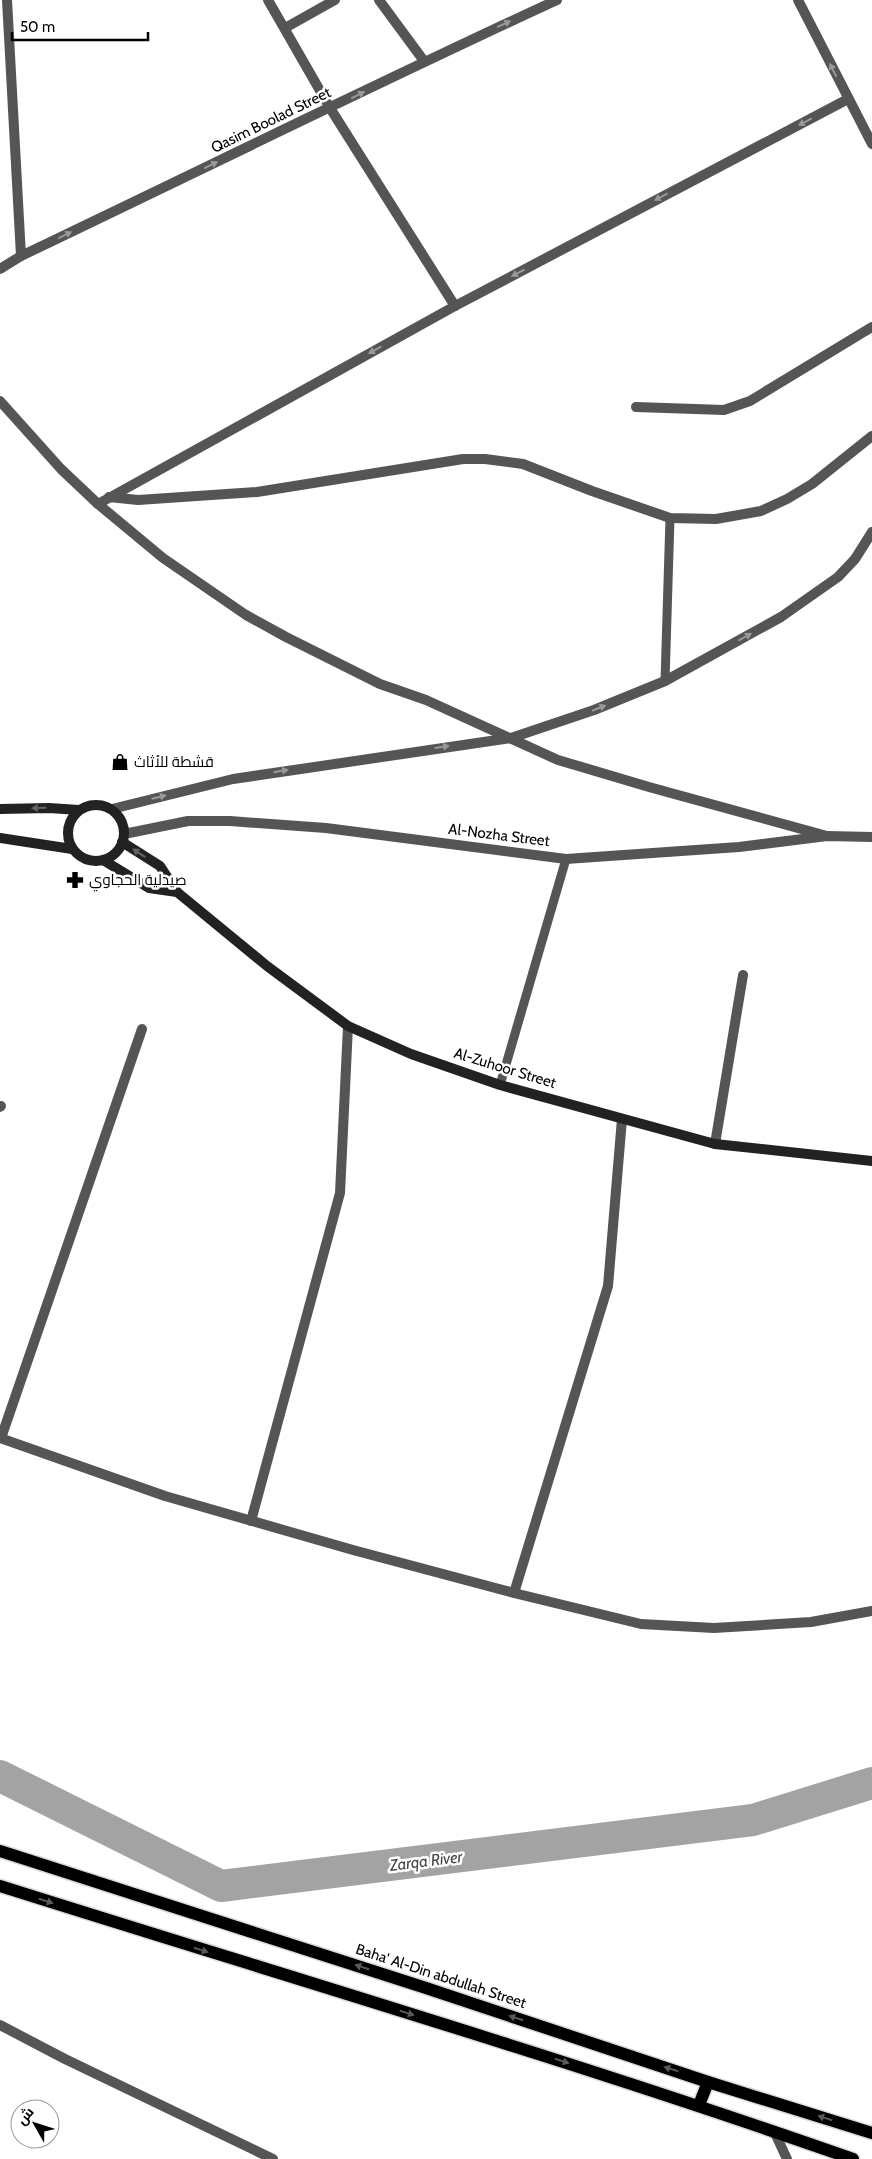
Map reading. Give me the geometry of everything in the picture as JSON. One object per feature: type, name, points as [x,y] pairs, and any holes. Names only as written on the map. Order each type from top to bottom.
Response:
[{"type":"main road","points":[[103,860],[118,850],[123,838],[123,824],[112,809],[95,804],[79,810],[73,816],[67,832],[68,841],[72,849],[86,860],[103,860],[149,888],[177,892]]},
{"type":"main road","points":[[0,809],[50,808],[79,810]]},
{"type":"main road","points":[[0,838],[72,849]]},
{"type":"main road","name":"Al-Zuhoor Street","points":[[123,838],[160,866],[177,892],[268,966],[348,1026],[411,1054],[500,1085],[715,1144],[872,1161]]},
{"type":"main road","name":"Baha' Al-Din abdullah Street","points":[[0,1851],[426,1988],[708,2082],[872,2133]]},
{"type":"main road","points":[[0,1886],[699,2105],[774,2131],[828,2154],[852,2159]]},
{"type":"main road","points":[[699,2105],[708,2082]]},
{"type":"street","points":[[7,0],[21,256]]},
{"type":"street","points":[[268,0],[286,28],[330,108],[455,306]]},
{"type":"street","points":[[286,28],[334,0]]},
{"type":"street","points":[[380,0],[424,61]]},
{"type":"street","name":"Qasim Boolad Street","points":[[0,269],[21,256],[424,61],[557,0]]},
{"type":"street","points":[[798,0],[872,144]]},
{"type":"street","points":[[98,504],[455,306],[848,99]]},
{"type":"street","points":[[636,407],[724,410],[750,401],[872,327]]},
{"type":"street","points":[[0,401],[61,469],[98,504],[164,558],[246,615],[332,661],[372,680],[426,700],[558,760],[827,836]]},
{"type":"street","points":[[109,497],[138,500],[256,492],[453,460],[485,459],[523,464],[592,491],[670,518],[716,519],[761,511],[787,499],[812,484],[872,436]]},
{"type":"street","points":[[112,809],[233,779],[511,738],[594,710],[665,680],[781,617],[838,577],[855,559],[872,532]]},
{"type":"street","name":"Al-Nozha Street","points":[[123,838],[188,821],[230,821],[326,828],[566,859],[739,848],[827,836],[872,837]]},
{"type":"street","points":[[715,1144],[743,975]]},
{"type":"street","points":[[251,1521],[340,1193],[348,1026]]},
{"type":"street","points":[[142,1029],[1,1438],[164,1496],[514,1593],[641,1624],[714,1628],[811,1622],[872,1611]]},
{"type":"street","points":[[514,1593],[608,1286],[622,1119]]},
{"type":"street","points":[[0,2025],[65,2059],[273,2159]]},
{"type":"street","points":[[774,2131],[788,2159]]},
{"type":"lane","points":[[665,680],[670,518]]},
{"type":"lane","points":[[500,1085],[566,859]]},
{"type":"waterway","name":"Zarqa River","points":[[0,1776],[221,1886],[753,1820],[872,1783]]},
{"type":"place","name":"قشطة للأثاث","points":[[120,762]]},
{"type":"place","name":"صيدلية الحجاوي","points":[[75,880]]}]
